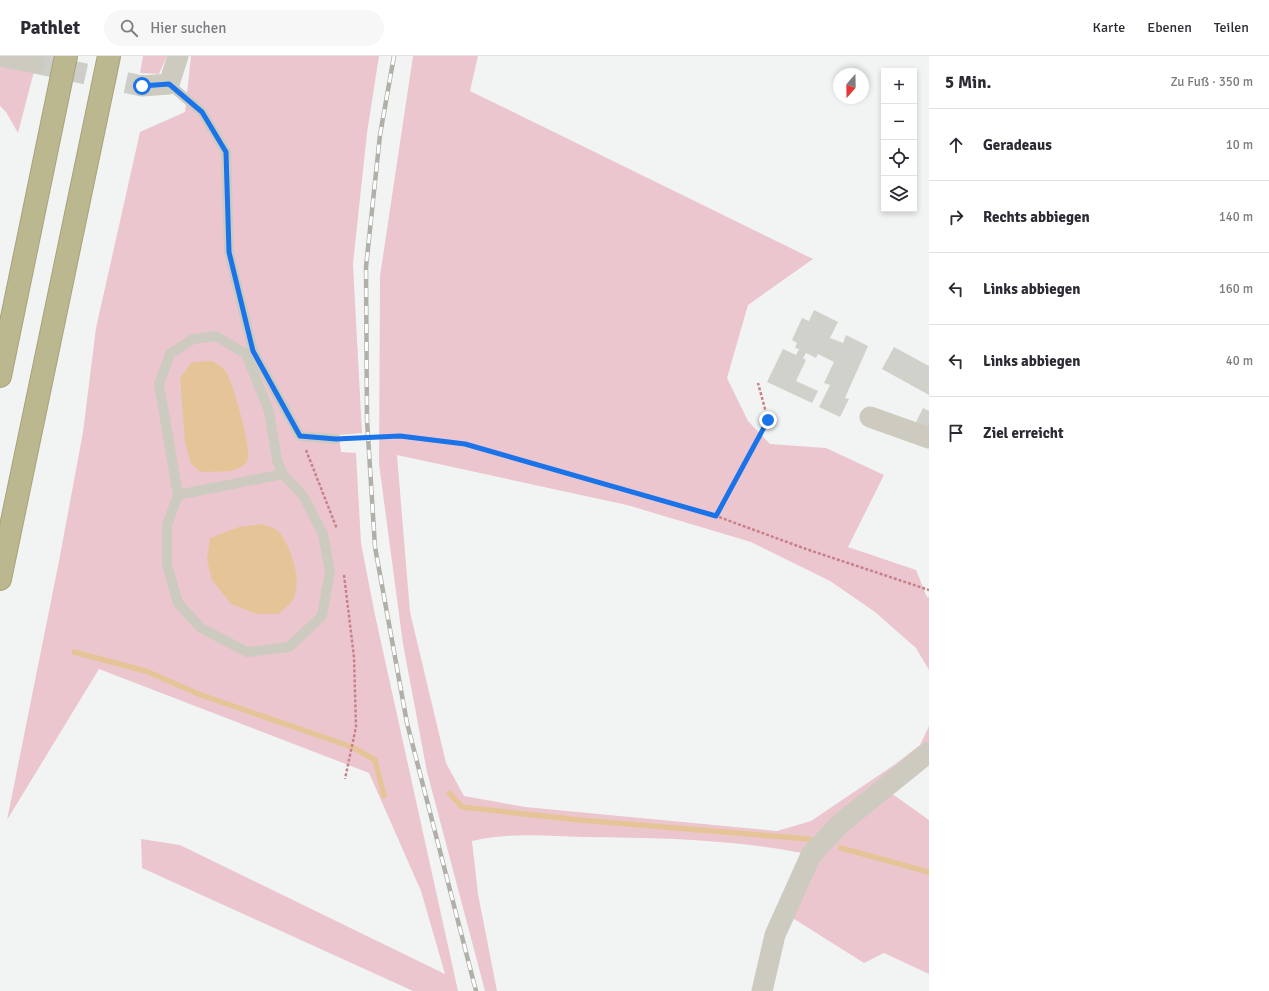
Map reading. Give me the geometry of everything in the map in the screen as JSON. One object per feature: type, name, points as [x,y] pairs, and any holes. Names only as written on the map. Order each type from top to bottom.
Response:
[{"type":"highway","points":[[0,376],[66,56]]},
{"type":"highway","points":[[0,579],[108,56]]},
{"type":"street","points":[[0,56],[35,63]]},
{"type":"street","points":[[142,86],[169,84],[178,56]]},
{"type":"street","points":[[870,417],[929,438]]},
{"type":"street","points":[[762,991],[775,935],[811,855],[840,824],[929,752]]},
{"type":"lane","points":[[169,84],[202,112],[226,152],[229,252],[249,352],[269,411],[277,460],[283,474],[304,497],[323,534],[330,571],[322,616],[289,647],[246,652],[201,628],[178,603],[167,565],[167,525],[178,495],[159,384],[170,354],[193,339],[216,336],[249,352],[300,436],[336,439]]},
{"type":"lane","points":[[178,495],[283,474]]},
{"type":"path","points":[[716,516],[768,420],[758,383]]},
{"type":"path","points":[[300,436],[336,525],[337,532]]},
{"type":"path","points":[[336,439],[400,436],[465,444],[716,516],[806,549],[929,590]]},
{"type":"path","points":[[344,572],[354,657],[356,727],[345,778]]},
{"type":"shaded area","points":[[0,56],[38,56],[18,133],[6,112],[0,106]]},
{"type":"shaded area","points":[[143,56],[167,56],[159,74],[140,73]]},
{"type":"shaded area","points":[[191,56],[379,56],[367,133],[353,264],[362,433],[339,435],[341,452],[356,453],[361,543],[375,615],[458,991],[413,991],[142,868],[141,839],[180,845],[445,974],[421,891],[369,773],[99,669],[7,820],[59,561],[83,432],[96,328],[140,132],[185,112]]},
{"type":"shaded area","points":[[413,56],[478,56],[470,91],[813,259],[748,305],[727,378],[748,421],[770,444],[826,448],[884,475],[848,547],[916,570],[927,597],[929,597],[929,670],[916,648],[875,612],[830,581],[751,542],[627,505],[397,455],[410,612],[446,763],[464,796],[525,807],[777,831],[811,821],[894,765],[920,745],[929,726],[929,752],[884,788],[929,820],[929,974],[884,953],[864,963],[791,917],[811,855],[755,846],[698,840],[542,835],[500,836],[472,841],[478,894],[497,991],[485,991],[427,772],[403,644],[379,464],[380,276]]},
{"type":"shaded area","points":[[213,361],[226,371],[230,380],[242,417],[248,455],[247,461],[238,468],[226,471],[201,472],[191,464],[185,443],[180,378],[192,362]]},
{"type":"shaded area","points":[[261,524],[278,531],[283,537],[291,555],[296,575],[297,585],[292,601],[278,614],[256,614],[231,604],[212,580],[207,560],[210,538],[239,527]]},
{"type":"building","points":[[814,310],[838,322],[830,338],[843,343],[846,335],[868,346],[845,398],[849,399],[840,417],[819,407],[830,385],[824,383],[834,362],[818,354],[816,358],[806,353],[803,358],[806,360],[796,381],[818,391],[812,403],[767,382],[783,349],[796,355],[799,349],[795,348],[797,343],[792,340],[802,318],[809,321]]},
{"type":"building","points":[[894,347],[929,366],[929,395],[882,369]]},
{"type":"building","points":[[923,408],[929,411],[929,429],[916,422]]},
{"type":"waterway","points":[[74,652],[146,671],[201,695],[352,747],[375,760],[384,796]]},
{"type":"waterway","points":[[449,793],[462,807],[579,820],[809,839]]},
{"type":"waterway","points":[[841,848],[929,872]]},
{"type":"tunnel","points":[[35,63],[142,86]]},
{"type":"railway","points":[[394,56],[380,135],[366,267],[367,420],[375,547],[407,723],[476,991]]},
{"type":"route","points":[[142,86],[169,84],[202,112],[226,152],[229,252],[253,351],[300,436],[336,439],[400,436],[465,444],[716,516],[732,490],[768,420]]}]
